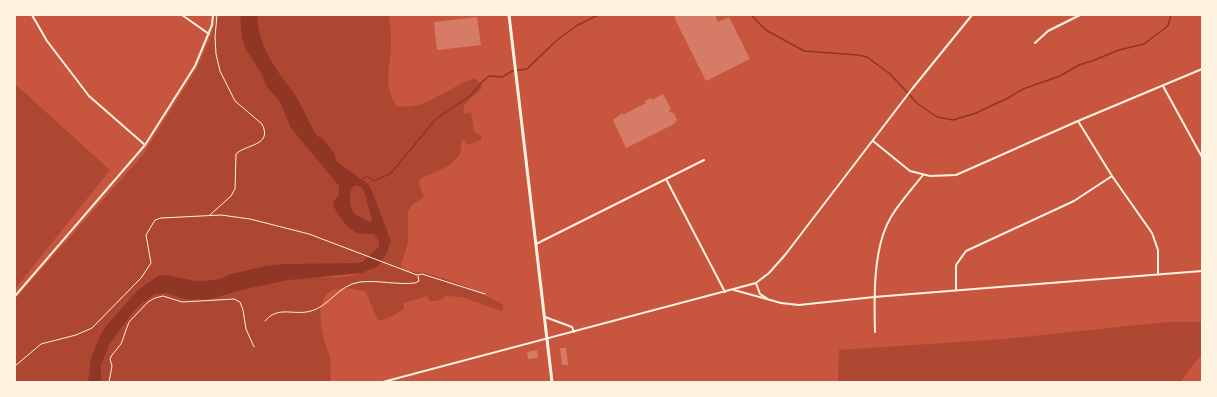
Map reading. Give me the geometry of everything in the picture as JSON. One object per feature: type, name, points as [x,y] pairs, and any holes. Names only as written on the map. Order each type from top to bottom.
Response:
[{"type":"main road","points":[[509,15],[552,382]]},
{"type":"street","points":[[32,15],[47,41],[89,96],[145,145]]},
{"type":"street","points":[[182,15],[209,34]]},
{"type":"street","points":[[15,296],[145,145],[195,66],[209,34],[213,15]]},
{"type":"street","points":[[383,382],[756,283],[769,273],[785,255],[912,89],[972,15]]},
{"type":"street","points":[[1035,43],[1048,31],[1080,15]]},
{"type":"street","points":[[873,141],[910,171],[923,175],[948,176],[962,173],[1078,121],[1202,69]]},
{"type":"street","points":[[1163,85],[1202,157]]},
{"type":"street","points":[[1078,121],[1112,176],[1152,233],[1158,250],[1158,274]]},
{"type":"street","points":[[536,244],[704,160]]},
{"type":"street","points":[[875,332],[874,298],[879,254],[885,231],[890,218],[923,175]]},
{"type":"street","points":[[956,291],[956,266],[966,251],[1074,202],[1112,176]]},
{"type":"street","points":[[666,179],[724,292]]},
{"type":"street","points":[[733,289],[770,300],[799,305],[1202,271]]},
{"type":"street","points":[[756,283],[760,294],[770,300]]},
{"type":"street","points":[[545,317],[572,327],[574,332]]},
{"type":"path","points":[[210,216],[231,196],[235,189],[236,154],[241,150],[261,141],[264,130],[262,124],[231,96],[220,71],[216,54],[215,37],[217,15]]},
{"type":"path","points":[[15,366],[41,344],[76,335],[92,328],[141,278],[151,263],[146,238],[155,220],[161,218],[210,216],[250,219],[295,230],[417,275],[422,274],[485,294]]},
{"type":"path","points":[[265,321],[274,313],[285,311],[301,313],[317,309],[340,290],[358,282],[415,283],[419,281],[417,275]]},
{"type":"path","points":[[109,382],[112,366],[110,359],[121,344],[129,322],[148,302],[155,298],[168,297],[182,302],[234,300],[240,302],[246,329],[254,347]]},
{"type":"shaded area","points":[[217,15],[254,15],[257,20],[257,15],[389,15],[391,49],[388,82],[392,98],[397,106],[408,107],[418,105],[438,97],[475,78],[482,86],[481,89],[464,105],[463,114],[471,112],[474,132],[481,136],[481,140],[467,145],[464,139],[462,141],[460,155],[448,166],[420,179],[419,184],[424,197],[413,204],[408,211],[408,242],[401,265],[403,271],[427,273],[470,288],[503,304],[503,309],[501,311],[462,297],[447,296],[437,301],[430,301],[427,296],[404,303],[404,309],[381,321],[377,319],[366,292],[351,289],[331,291],[325,296],[321,314],[321,326],[330,358],[330,382],[15,382],[15,299],[142,156],[196,70],[212,35]],"holes":[[[384,226],[390,237],[389,248],[380,262],[372,268],[363,273],[343,277],[313,277],[372,265],[384,243]]]},
{"type":"shaded area","points":[[240,15],[257,15],[258,26],[264,47],[274,65],[297,97],[317,136],[322,138],[334,153],[337,162],[368,184],[372,191],[391,241],[387,253],[378,266],[362,273],[289,280],[245,289],[207,300],[185,299],[167,293],[155,294],[141,304],[132,313],[109,345],[101,366],[101,382],[88,382],[91,358],[99,338],[106,326],[138,290],[158,276],[166,275],[196,281],[205,281],[220,279],[231,274],[266,266],[284,264],[356,263],[362,262],[379,247],[379,242],[374,234],[355,232],[344,223],[338,214],[333,202],[339,195],[339,186],[291,128],[280,102],[267,87],[260,71],[246,50],[242,38]],"holes":[[[356,185],[364,190],[372,220],[370,222],[354,213],[351,207],[351,190]]]},
{"type":"shaded area","points":[[15,84],[110,170],[15,289]]},
{"type":"shaded area","points":[[1168,322],[1202,322],[1202,353],[1180,382],[838,382],[839,350],[1004,339]]},
{"type":"building","points":[[678,15],[715,15],[718,22],[729,17],[750,59],[706,81],[674,17]]},
{"type":"building","points":[[477,17],[481,45],[437,50],[434,22]]},
{"type":"building","points":[[663,94],[671,109],[669,110],[670,112],[674,113],[677,120],[674,124],[626,148],[613,120],[622,113],[623,115],[646,103],[645,101],[651,98],[652,100]]},
{"type":"building","points":[[560,348],[566,348],[568,365],[562,365]]},
{"type":"building","points":[[537,350],[538,358],[528,359],[527,352]]},
{"type":"waterway","points":[[361,180],[367,176],[374,181],[391,173],[435,120],[471,95],[489,76],[502,77],[512,71],[527,69],[556,41],[576,26],[598,15]]},
{"type":"waterway","points":[[751,15],[766,30],[804,51],[867,57],[890,74],[918,104],[937,117],[953,120],[976,113],[1023,89],[1060,76],[1079,65],[1119,50],[1144,44],[1168,26],[1171,15]]}]
